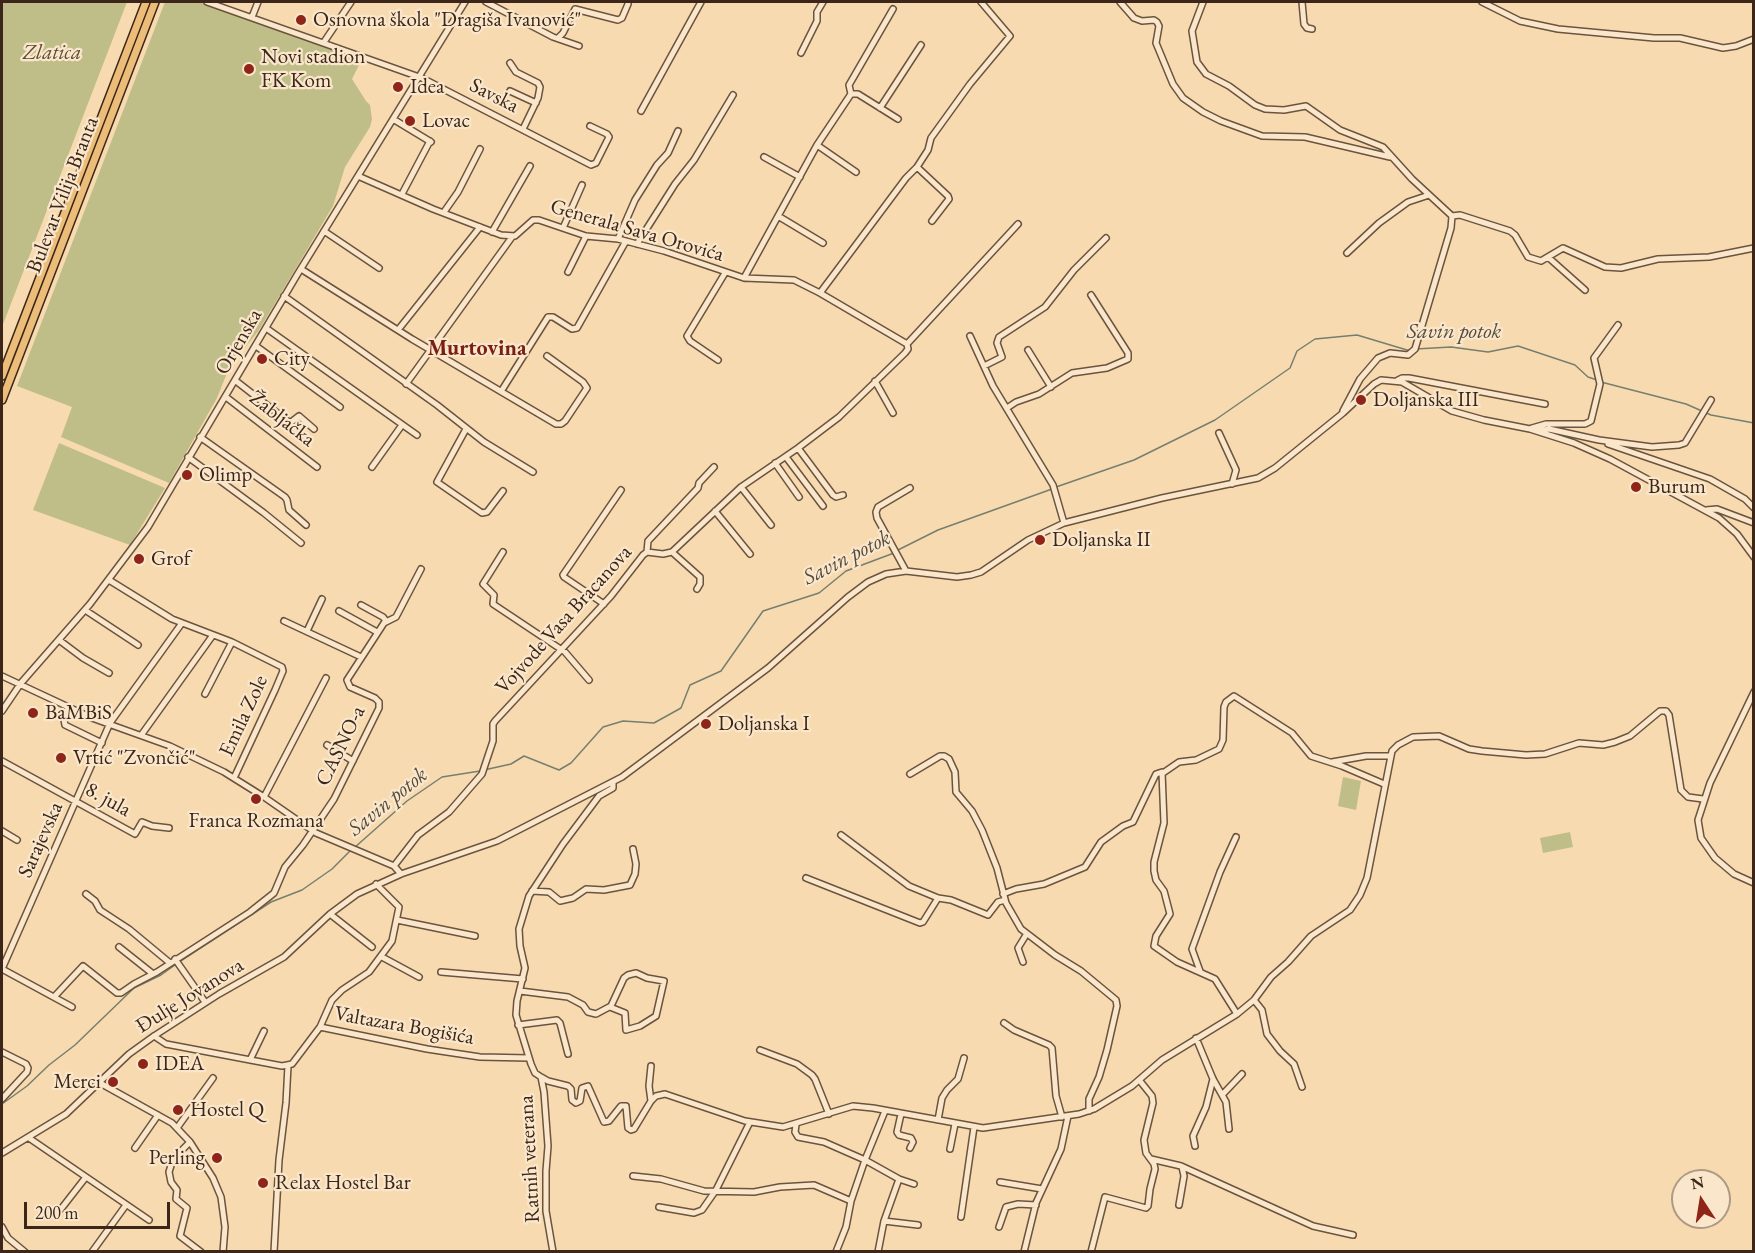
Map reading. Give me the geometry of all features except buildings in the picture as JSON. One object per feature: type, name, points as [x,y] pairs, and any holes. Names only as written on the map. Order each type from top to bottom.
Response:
[{"type":"main road","name":"Bulevar Vilija Branta","points":[[2,376],[146,2]]},
{"type":"main road","name":"Bulevar Vilija Branta","points":[[2,400],[155,2]]},
{"type":"street","name":"Savska","points":[[207,2],[417,76],[591,165],[596,163],[609,137],[591,126]]},
{"type":"street","points":[[252,17],[258,2]]},
{"type":"street","points":[[324,42],[351,2]]},
{"type":"street","name":"Orjenska","points":[[2,711],[21,683],[109,580],[155,516],[284,296],[417,76],[465,2]]},
{"type":"street","points":[[486,2],[553,37],[559,37],[579,46]]},
{"type":"street","points":[[641,111],[701,2]]},
{"type":"street","points":[[801,53],[817,21],[817,12],[823,2]]},
{"type":"street","points":[[820,293],[906,178],[917,167],[940,124],[1010,36],[981,2]]},
{"type":"street","points":[[1120,2],[1134,18],[1157,22],[1159,26],[1156,43],[1173,84],[1183,98],[1203,112],[1262,136],[1305,137],[1390,157]]},
{"type":"street","points":[[1203,2],[1193,27],[1192,38],[1197,62],[1206,74],[1229,86],[1255,105],[1265,109],[1284,110],[1306,106],[1340,130],[1383,147],[1390,157],[1452,216],[1452,223],[1414,350],[1406,356],[1388,353],[1378,358],[1360,379],[1343,413]]},
{"type":"street","points":[[1302,2],[1304,24],[1307,28],[1312,29]]},
{"type":"street","points":[[1482,2],[1516,20],[1558,29],[1653,38],[1680,38],[1723,48],[1754,39]]},
{"type":"street","points":[[559,37],[576,8],[618,20],[622,18],[628,4]]},
{"type":"street","points":[[744,278],[817,146],[851,94],[849,85],[893,9]]},
{"type":"street","points":[[880,108],[921,45]]},
{"type":"street","name":"Savska","points":[[510,63],[516,72],[539,85],[540,92],[536,103],[523,129]]},
{"type":"street","points":[[510,91],[536,103]]},
{"type":"street","points":[[851,94],[856,93],[898,119]]},
{"type":"street","points":[[637,244],[675,184],[694,160],[733,95]]},
{"type":"street","points":[[393,119],[431,142],[402,194]]},
{"type":"street","points":[[618,239],[635,200],[657,165],[668,153],[678,131]]},
{"type":"street","points":[[817,146],[856,172]]},
{"type":"street","points":[[444,212],[458,192],[480,149]]},
{"type":"street","points":[[764,157],[800,177]]},
{"type":"street","points":[[492,232],[530,166]]},
{"type":"street","points":[[917,167],[948,196],[948,200],[932,221]]},
{"type":"street","points":[[358,176],[492,232],[512,237],[406,384]]},
{"type":"street","points":[[563,228],[582,185]]},
{"type":"street","points":[[1347,253],[1408,202],[1429,195]]},
{"type":"street","points":[[1452,216],[1460,215],[1510,231],[1515,235],[1528,257],[1541,261],[1563,248],[1605,267],[1621,268],[1658,259],[1709,257],[1754,249]]},
{"type":"street","points":[[778,216],[823,243]]},
{"type":"street","name":"Generala Sava Orovića","points":[[512,237],[537,219],[586,236],[618,239],[637,244],[706,264],[725,273],[744,278],[789,279],[820,293],[907,344]]},
{"type":"street","points":[[697,589],[700,577],[672,552],[741,487],[839,417],[907,351],[907,344],[1018,224]]},
{"type":"street","points":[[398,330],[480,227]]},
{"type":"street","points":[[324,231],[379,268]]},
{"type":"street","points":[[568,272],[586,236]]},
{"type":"street","points":[[984,366],[1002,357],[997,343],[999,337],[1045,308],[1074,270],[1106,238]]},
{"type":"street","points":[[502,390],[549,317],[571,328],[577,328],[626,241]]},
{"type":"street","points":[[1549,258],[1586,290]]},
{"type":"street","points":[[301,269],[556,424],[564,423],[587,388],[583,382],[547,356]]},
{"type":"street","points":[[718,360],[690,341],[687,336],[725,273]]},
{"type":"street","points":[[1007,408],[1072,374],[1113,366],[1129,357],[1091,295]]},
{"type":"street","points":[[284,296],[437,405],[466,429],[533,472]]},
{"type":"street","points":[[1530,429],[1546,424],[1589,423],[1599,382],[1594,358],[1618,325]]},
{"type":"street","points":[[266,328],[417,435]]},
{"type":"street","points":[[970,336],[1007,408],[1053,484],[1064,523]]},
{"type":"street","points":[[256,346],[340,407]]},
{"type":"street","points":[[1028,350],[1051,387]]},
{"type":"street","points":[[1398,380],[1404,377],[1545,404]]},
{"type":"street","points":[[613,782],[647,760],[768,668],[862,586],[886,574],[906,571],[957,577],[971,575],[981,572],[1028,540],[1064,523],[1267,474],[1343,413],[1378,381],[1385,379],[1398,380],[1452,411],[1538,431],[1581,446],[1707,510],[1737,534],[1754,556]]},
{"type":"street","points":[[236,381],[290,423],[299,416],[314,429]]},
{"type":"street","points":[[875,381],[893,413]]},
{"type":"street","name":"Žabljačka","points":[[226,397],[317,467]]},
{"type":"street","points":[[1538,431],[1557,430],[1599,440],[1652,447],[1679,446],[1685,443],[1711,400]]},
{"type":"street","points":[[372,467],[402,425]]},
{"type":"street","points":[[466,429],[437,482],[483,513],[487,512],[504,491]]},
{"type":"street","points":[[1219,433],[1236,470],[1232,484]]},
{"type":"street","points":[[200,437],[285,497],[293,515],[306,525]]},
{"type":"street","points":[[1599,440],[1710,479],[1745,499],[1754,508]]},
{"type":"street","points":[[798,448],[833,495],[836,497],[843,495]]},
{"type":"street","points":[[188,457],[301,543]]},
{"type":"street","points":[[786,457],[823,506]]},
{"type":"street","points":[[775,463],[799,497]]},
{"type":"street","points":[[647,552],[648,541],[698,488],[699,483],[714,467]]},
{"type":"street","points":[[741,487],[771,525]]},
{"type":"street","points":[[906,571],[877,518],[876,512],[878,507],[910,488]]},
{"type":"street","points":[[604,604],[563,575],[621,490]]},
{"type":"street","points":[[1707,510],[1717,509],[1754,523]]},
{"type":"street","points":[[716,511],[750,554]]},
{"type":"street","points":[[503,552],[483,584],[494,595],[493,604],[562,650],[589,680]]},
{"type":"street","name":"Vojvode Vasa Bracanova","points":[[394,866],[418,835],[449,812],[483,772],[493,741],[494,722],[604,604],[643,555],[647,552],[666,554],[672,552]]},
{"type":"street","name":"CASNO-a","points":[[54,996],[81,966],[118,993],[123,993],[134,984],[176,962],[271,897],[279,885],[285,867],[313,832],[334,799],[380,705],[375,698],[350,687],[347,684],[348,679],[377,632],[386,621],[396,617],[421,569]]},
{"type":"street","points":[[109,580],[164,615],[232,642],[205,694]]},
{"type":"street","points":[[307,631],[322,599]]},
{"type":"street","points":[[361,605],[383,616],[386,621]]},
{"type":"street","points":[[85,610],[138,645]]},
{"type":"street","points":[[339,611],[377,632]]},
{"type":"street","points":[[284,621],[361,657]]},
{"type":"street","name":"Sarajevska","points":[[2,969],[110,723],[182,623]]},
{"type":"street","points":[[142,734],[213,635]]},
{"type":"street","points":[[59,640],[83,658],[109,672]]},
{"type":"street","name":"Emila Zole","points":[[232,642],[280,665],[283,669],[234,777]]},
{"type":"street","points":[[2,676],[68,707],[142,734],[234,777],[313,832],[394,866],[401,874]]},
{"type":"street","points":[[264,797],[326,678]]},
{"type":"street","points":[[1754,692],[1703,800],[1698,826],[1706,847],[1725,868],[1754,883]]},
{"type":"street","points":[[841,835],[909,886],[988,915],[998,902],[1016,889],[1044,884],[1083,868],[1101,842],[1123,826],[1133,822],[1156,774],[1160,771],[1163,773],[1179,762],[1197,759],[1219,749],[1223,740],[1224,707],[1226,702],[1234,696],[1292,733],[1311,756],[1384,784]]},
{"type":"street","points":[[68,707],[63,720],[65,725],[102,743]]},
{"type":"street","points":[[541,1077],[568,1086],[571,1089],[573,1102],[576,1103],[580,1101],[582,1088],[585,1085],[588,1086],[604,1122],[609,1121],[621,1106],[626,1106],[628,1128],[631,1130],[634,1129],[651,1101],[660,1095],[668,1094],[750,1122],[783,1127],[796,1125],[853,1106],[974,1127],[992,1127],[1065,1117],[1089,1111],[1140,1081],[1162,1060],[1238,1014],[1254,1000],[1271,977],[1311,936],[1350,910],[1367,878],[1391,756],[1398,745],[1413,737],[1439,736],[1469,749],[1526,755],[1545,754],[1579,743],[1603,745],[1615,742],[1630,736],[1660,711],[1666,711],[1669,715],[1681,790],[1688,797],[1703,800]]},
{"type":"street","points":[[327,745],[353,761]]},
{"type":"street","points":[[910,774],[940,756],[945,757],[952,764],[956,792],[972,811],[982,830],[997,868],[1004,897],[1026,935],[1081,971],[1113,996],[1117,1003],[1102,1070],[1089,1099],[1089,1111]]},
{"type":"street","points":[[1330,762],[1366,756],[1391,756]]},
{"type":"street","name":"8. jula","points":[[2,761],[135,834],[142,822],[169,828]]},
{"type":"street","points":[[1163,773],[1164,823],[1154,862],[1154,871],[1156,880],[1164,891],[1170,914],[1156,936],[1154,946],[1177,962],[1215,979],[1238,1014]]},
{"type":"street","name":"Đulje Jovanova","points":[[2,1153],[66,1114],[129,1054],[154,1036],[206,1002],[277,962],[330,914],[357,894],[401,874],[497,841],[613,782]]},
{"type":"street","name":"Ratnih veterana","points":[[553,1251],[546,1211],[548,1146],[544,1092],[541,1077],[535,1073],[518,1024],[516,1001],[525,968],[519,929],[525,902],[532,891],[599,796],[613,788],[613,782]]},
{"type":"street","points":[[2,831],[17,840]]},
{"type":"street","points":[[1200,971],[1192,949],[1220,872],[1236,837]]},
{"type":"street","points":[[532,891],[549,892],[560,901],[573,898],[586,889],[604,890],[630,885],[636,864],[633,849]]},
{"type":"street","points":[[806,878],[920,923],[923,922],[938,898]]},
{"type":"street","points":[[320,1027],[332,1000],[342,990],[369,972],[392,941],[399,907],[376,884]]},
{"type":"street","points":[[86,894],[95,900],[100,910],[176,962],[206,1002]]},
{"type":"street","points":[[330,914],[372,947]]},
{"type":"street","points":[[397,920],[475,936]]},
{"type":"street","points":[[1023,962],[1018,948],[1026,935]]},
{"type":"street","points":[[119,947],[153,974]]},
{"type":"street","points":[[382,957],[419,978]]},
{"type":"street","points":[[2,969],[72,1007]]},
{"type":"street","points":[[441,972],[523,979]]},
{"type":"street","points":[[520,991],[568,997],[583,1005],[588,1012],[593,1014],[610,1007],[624,978],[628,975],[636,973],[664,981],[656,1016],[640,1026],[626,1030],[625,1013],[610,1007]]},
{"type":"street","points":[[1254,1000],[1263,1010],[1268,1034],[1280,1051],[1294,1064],[1302,1087]]},
{"type":"street","points":[[518,1024],[557,1020],[560,1023],[568,1054]]},
{"type":"street","points":[[1004,1023],[1052,1048],[1056,1096],[1065,1117],[1061,1149],[1036,1205],[1024,1251]]},
{"type":"street","name":"Valtazara Bogišića","points":[[288,1066],[295,1062],[320,1027],[448,1052],[497,1058],[529,1058]]},
{"type":"street","points":[[250,1060],[264,1031]]},
{"type":"street","points":[[154,1036],[166,1044],[288,1066],[279,1160],[274,1251]]},
{"type":"street","points":[[1196,1038],[1213,1079],[1226,1102],[1228,1129]]},
{"type":"street","points":[[760,1050],[797,1064],[808,1071],[815,1078],[829,1114]]},
{"type":"street","points":[[2,1052],[26,1064],[28,1068],[27,1072],[2,1099]]},
{"type":"street","points":[[938,1120],[942,1098],[958,1079],[964,1058]]},
{"type":"street","points":[[651,1066],[649,1086],[651,1101]]},
{"type":"street","points":[[1223,1094],[1242,1074]]},
{"type":"street","points":[[177,1128],[213,1078]]},
{"type":"street","points":[[1195,1146],[1193,1136],[1206,1107],[1213,1079]]},
{"type":"street","points":[[1091,1251],[1105,1197],[1148,1208],[1155,1168],[1146,1153],[1144,1140],[1153,1100],[1140,1081]]},
{"type":"street","points":[[100,1083],[158,1114],[177,1128],[190,1142],[213,1178],[220,1197],[225,1227],[223,1251]]},
{"type":"street","points":[[836,1251],[846,1227],[851,1201],[865,1160],[885,1111]]},
{"type":"street","points":[[135,1148],[158,1114]]},
{"type":"street","points":[[901,1114],[897,1132],[899,1135],[911,1138],[913,1142],[910,1148]]},
{"type":"street","points":[[659,1207],[698,1213],[709,1203],[750,1122]]},
{"type":"street","points":[[950,1149],[956,1124]]},
{"type":"street","points":[[796,1125],[795,1132],[798,1137],[824,1142],[865,1160],[899,1179],[914,1184]]},
{"type":"street","points":[[961,1217],[974,1127]]},
{"type":"street","points":[[29,1138],[149,1220]]},
{"type":"street","points":[[190,1142],[174,1159],[169,1172],[171,1182],[177,1190],[176,1198],[187,1208],[180,1236],[201,1251]]},
{"type":"street","points":[[1151,1159],[1180,1166],[1313,1226],[1353,1235]]},
{"type":"street","points":[[1179,1204],[1184,1176],[1183,1168],[1180,1166]]},
{"type":"street","points":[[633,1176],[661,1179],[704,1191],[754,1192],[808,1184],[851,1201]]},
{"type":"street","points":[[61,1209],[86,1177]]},
{"type":"street","points":[[878,1251],[884,1221],[899,1179]]},
{"type":"street","points":[[1000,1182],[1042,1189]]},
{"type":"street","points":[[999,1227],[1006,1207],[1018,1204],[1036,1205]]},
{"type":"street","points":[[92,1251],[126,1205]]},
{"type":"street","points":[[884,1221],[918,1226]]},
{"type":"street","points":[[2,1227],[8,1238],[25,1251]]},
{"type":"green space","name":"Zlatica","points":[[2,2],[127,2],[2,327]]},
{"type":"green space","points":[[165,2],[199,2],[358,59],[359,65],[352,79],[370,105],[372,119],[370,127],[345,167],[333,206],[259,330],[229,368],[217,398],[169,483],[61,437],[72,407],[17,386]]},
{"type":"green space","points":[[59,443],[165,488],[130,545],[33,510]]},
{"type":"green space","points":[[1343,777],[1361,781],[1356,810],[1338,806]]},
{"type":"green space","points":[[1570,832],[1573,847],[1543,853],[1540,838]]},
{"type":"waterway","name":"Savin potok","points":[[1056,487],[1134,460],[1215,420],[1290,368],[1297,351],[1315,339],[1357,335],[1411,350]]},
{"type":"waterway","name":"Savin potok","points":[[1416,349],[1451,347],[1488,352],[1518,346],[1575,365],[1588,377],[1597,380]]},
{"type":"waterway","name":"Savin potok","points":[[1601,382],[1686,404],[1711,415],[1754,423]]},
{"type":"waterway","name":"Savin potok","points":[[898,550],[938,530],[1052,489]]},
{"type":"waterway","name":"Savin potok","points":[[484,770],[511,764],[524,756],[559,770],[571,763],[603,727],[623,721],[654,723],[681,708],[690,685],[721,671],[763,611],[819,593],[846,571],[894,553]]},
{"type":"waterway","name":"Savin potok","points":[[354,848],[407,801],[442,777],[480,771]]},
{"type":"waterway","name":"Savin potok","points":[[179,962],[271,902],[302,890],[332,869],[350,851]]},
{"type":"waterway","name":"Savin potok","points":[[2,1104],[75,1045],[134,988],[161,975],[175,965]]},
{"type":"place","name":"Osnovna škola \"Dragiša Ivanović\"","points":[[301,20]]},
{"type":"place","name":"Novi stadion FK Kom","points":[[249,69]]},
{"type":"place","name":"Idea","points":[[398,87]]},
{"type":"place","name":"Lovac","points":[[410,121]]},
{"type":"place","name":"City","points":[[262,359]]},
{"type":"place","name":"Doljanska III","points":[[1361,400]]},
{"type":"place","name":"Olimp","points":[[187,475]]},
{"type":"place","name":"Burum","points":[[1636,487]]},
{"type":"place","name":"Doljanska II","points":[[1040,540]]},
{"type":"place","name":"Grof","points":[[139,559]]},
{"type":"place","name":"BaMBiS","points":[[33,713]]},
{"type":"place","name":"Doljanska I","points":[[706,724]]},
{"type":"place","name":"Vrtić \"Zvončić\"","points":[[61,758]]},
{"type":"place","name":"Franca Rozmana","points":[[256,799]]},
{"type":"place","name":"IDEA","points":[[143,1064]]},
{"type":"place","name":"Merci","points":[[113,1082]]},
{"type":"place","name":"Hostel Q","points":[[178,1110]]},
{"type":"place","name":"Perling","points":[[217,1158]]},
{"type":"place","name":"Relax Hostel Bar","points":[[263,1183]]},
{"type":"district","name":"Murtovina","points":[[477,349]]}]
